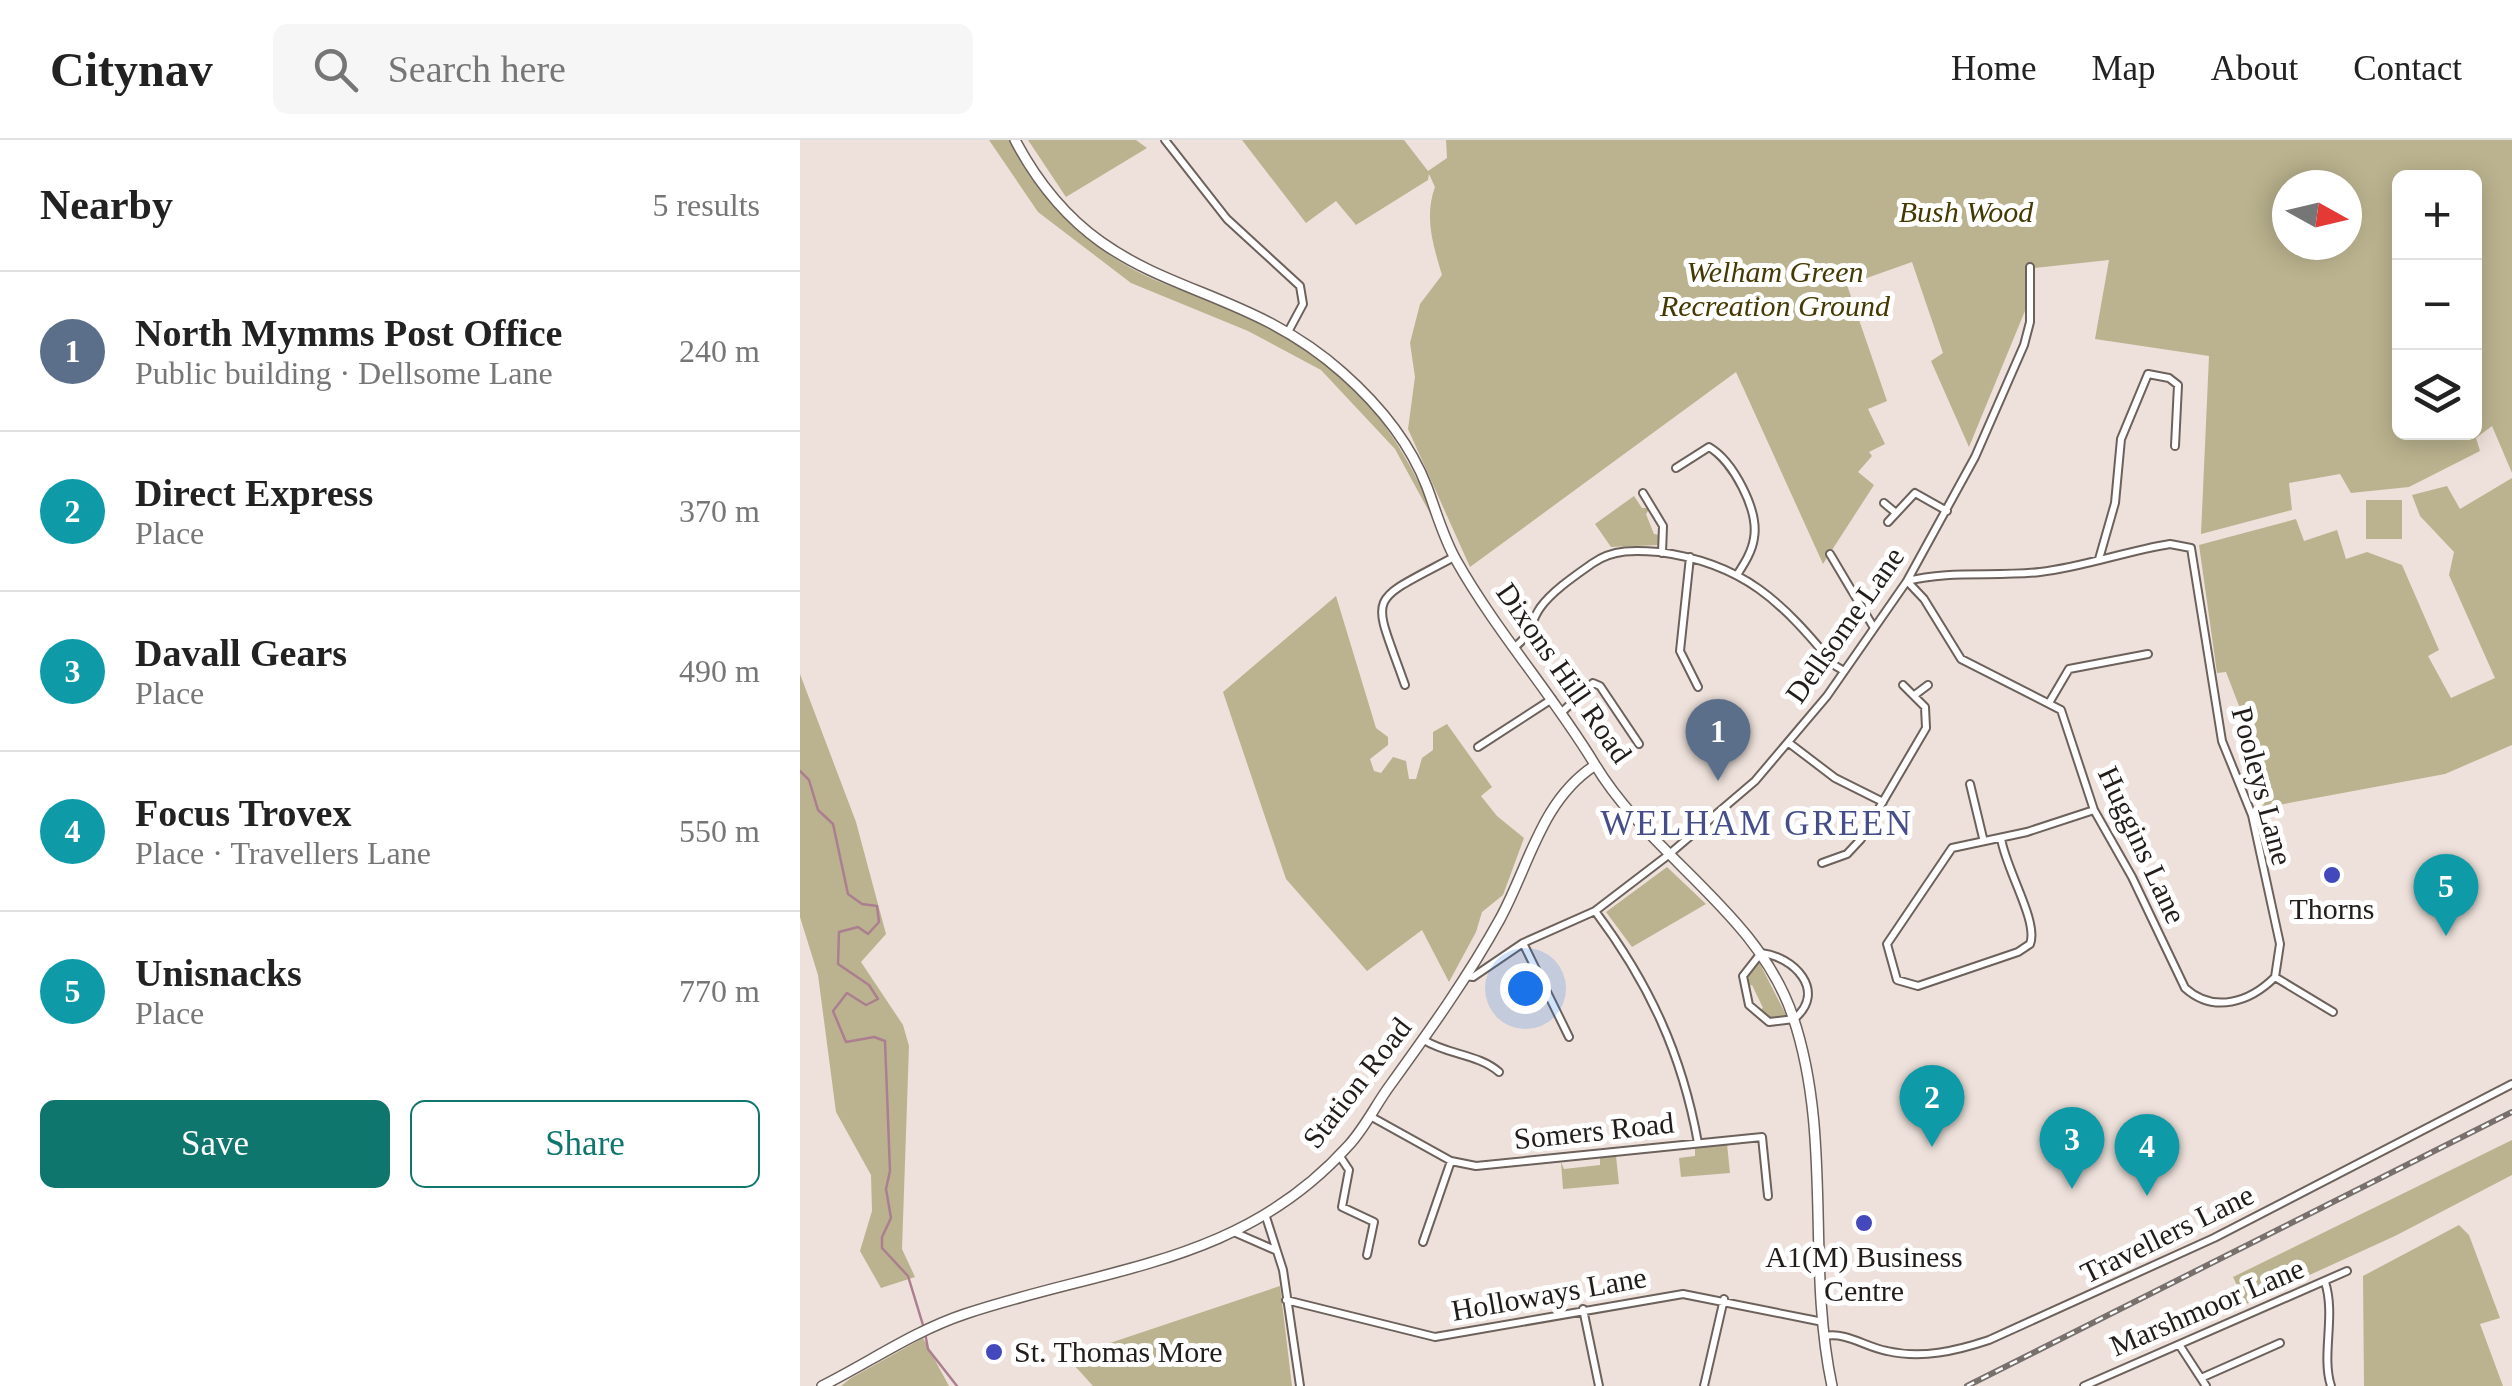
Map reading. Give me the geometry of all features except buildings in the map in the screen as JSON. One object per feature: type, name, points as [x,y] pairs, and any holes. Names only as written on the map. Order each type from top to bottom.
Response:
[{"type":"street","name":"Dixons Hill Road","points":[[1016,140],[1033,174],[1091,238],[1162,280],[1234,305],[1288,332],[1365,393],[1416,464],[1454,557],[1562,712],[1594,766],[1667,856],[1717,902],[1761,953],[1794,1019],[1816,1120],[1823,1322],[1832,1386]]},
{"type":"street","points":[[1165,140],[1215,206],[1300,286],[1303,304],[1288,332]]},
{"type":"street","name":"Dellsome Lane","points":[[1465,976],[1473,977],[1523,943],[1595,910],[1737,798],[1789,743],[1907,582],[1947,511],[2024,345],[2032,299],[2030,268]]},
{"type":"street","points":[[1907,582],[1930,576],[2052,571],[2099,559],[2114,503],[2125,424],[2148,374],[2172,379],[2179,389],[2175,446]]},
{"type":"street","points":[[1676,468],[1709,447],[1737,480],[1755,524],[1751,549],[1737,575]]},
{"type":"street","points":[[1888,522],[1918,493],[1947,511]]},
{"type":"street","points":[[1643,494],[1663,526],[1662,553]]},
{"type":"street","points":[[1884,502],[1896,513]]},
{"type":"street","name":"Pooleys Lane","points":[[2099,559],[2158,546],[2189,546],[2222,741],[2252,815],[2280,944],[2275,978]]},
{"type":"street","points":[[1516,646],[1530,634],[1548,598],[1593,563],[1624,551],[1662,553],[1712,561],[1737,575],[1786,609],[1834,666],[1844,671]]},
{"type":"street","points":[[1830,554],[1874,628]]},
{"type":"street","points":[[1405,685],[1380,621],[1383,604],[1406,580],[1454,557]]},
{"type":"street","points":[[1690,557],[1680,651],[1698,687]]},
{"type":"street","points":[[1907,582],[1924,598],[1962,659],[2049,703],[2069,669],[2148,654]]},
{"type":"street","points":[[1562,712],[1593,683],[1600,686],[1639,744]]},
{"type":"street","points":[[1822,863],[1836,860],[1853,848],[1926,728],[1927,713],[1916,694],[1903,685]]},
{"type":"street","points":[[1916,694],[1928,685]]},
{"type":"street","points":[[1478,747],[1553,699]]},
{"type":"street","name":"Huggins Lane","points":[[2049,703],[2065,716],[2094,810],[2132,877],[2174,968],[2192,994],[2222,1002],[2254,995],[2275,978]]},
{"type":"street","points":[[1789,743],[1835,778],[1883,802]]},
{"type":"street","name":"Station Road","points":[[822,1386],[924,1330],[1009,1300],[1088,1283],[1236,1233],[1266,1218],[1340,1155],[1370,1116],[1424,1040],[1505,910],[1547,818],[1576,781],[1594,766]]},
{"type":"street","points":[[1970,784],[1984,838]]},
{"type":"street","points":[[2001,838],[2009,874],[2032,922],[2030,944],[2018,952],[1918,986],[1903,984],[1887,956],[1889,938],[1946,854],[1960,844],[2001,838],[2094,810]]},
{"type":"street","name":"Somers Road","points":[[1370,1116],[1451,1161],[1491,1164],[1698,1143],[1690,1099],[1668,1029],[1640,974],[1595,910]]},
{"type":"street","points":[[1523,943],[1568,1038]]},
{"type":"street","points":[[1761,953],[1788,959],[1802,973],[1806,999],[1794,1019],[1769,1022],[1749,1006],[1743,976],[1751,960],[1761,953]]},
{"type":"street","points":[[2275,978],[2333,1012]]},
{"type":"street","points":[[1424,1040],[1442,1051],[1482,1060],[1499,1072]]},
{"type":"street","name":"Travellers Lane","points":[[1825,1336],[1844,1336],[1888,1352],[1918,1354],[1962,1349],[1989,1340],[2214,1238],[2512,1084]]},
{"type":"street","points":[[1698,1143],[1762,1136],[1768,1196]]},
{"type":"street","points":[[1340,1155],[1349,1170],[1342,1207],[1374,1222],[1367,1255]]},
{"type":"street","points":[[1423,1242],[1451,1161]]},
{"type":"street","points":[[1266,1218],[1276,1250],[1300,1386]]},
{"type":"street","points":[[1236,1233],[1276,1250]]},
{"type":"street","name":"Marshmoor Lane","points":[[2084,1386],[2347,1271]]},
{"type":"street","points":[[2325,1282],[2331,1341],[2326,1373],[2330,1386]]},
{"type":"street","name":"Holloways Lane","points":[[1286,1300],[1435,1337],[1666,1295],[1724,1299],[1823,1322]]},
{"type":"street","points":[[1704,1386],[1724,1299]]},
{"type":"street","points":[[1583,1309],[1599,1386]]},
{"type":"street","points":[[2201,1378],[2280,1344]]},
{"type":"street","points":[[2180,1346],[2206,1386]]},
{"type":"green space","points":[[989,140],[1009,140],[1053,204],[1109,255],[1155,280],[1278,330],[1338,372],[1393,437],[1444,539],[1395,449],[1321,370],[1248,331],[1131,283],[1038,212]]},
{"type":"green space","points":[[1028,140],[1136,140],[1147,148],[1066,197]]},
{"type":"green space","points":[[1242,140],[1404,140],[1428,171],[1447,158],[1446,140],[2512,140],[2512,473],[2492,426],[2482,434],[2482,170],[2392,170],[2392,440],[2477,440],[2480,451],[2409,487],[2351,493],[2340,474],[2289,483],[2292,510],[2201,534],[2209,356],[2095,339],[2109,260],[2026,269],[2027,306],[1969,447],[1931,361],[1943,353],[1912,262],[1847,285],[1887,401],[1868,409],[1885,444],[1869,452],[1872,456],[1858,472],[1874,485],[1823,564],[1736,372],[1470,567],[1408,429],[1415,377],[1410,343],[1420,304],[1442,275],[1431,231],[1435,187],[1429,174],[1428,180],[1356,225],[1336,201],[1306,223]]},
{"type":"green space","points":[[2512,478],[2512,745],[2445,774],[2262,808],[2271,789],[2226,672],[2217,673],[2199,545],[2296,519],[2304,541],[2337,530],[2346,559],[2367,552],[2402,565],[2439,650],[2428,656],[2451,698],[2495,678],[2449,575],[2454,552],[2420,516],[2412,495],[2447,486],[2460,509]]},
{"type":"green space","points":[[1634,496],[1642,508],[1650,508],[1646,514],[1654,534],[1661,535],[1659,545],[1611,547],[1595,524]]},
{"type":"green space","points":[[2366,500],[2402,500],[2402,539],[2366,539]]},
{"type":"green space","points":[[1336,596],[1376,728],[1388,737],[1388,745],[1370,759],[1374,771],[1381,773],[1393,757],[1406,761],[1409,779],[1416,779],[1422,758],[1433,750],[1433,732],[1447,724],[1492,787],[1481,796],[1497,816],[1524,838],[1503,895],[1482,912],[1476,932],[1449,982],[1422,930],[1367,971],[1286,879],[1223,692]]},
{"type":"green space","points":[[800,674],[856,822],[886,934],[861,962],[903,1025],[909,1046],[902,1249],[915,1277],[881,1288],[860,1251],[872,1211],[871,1175],[836,1112],[818,975],[800,917]]},
{"type":"green space","points":[[1667,867],[1706,904],[1632,947],[1606,912]]},
{"type":"green space","points":[[1758,960],[1787,1017],[1768,1019],[1758,1011],[1763,1008],[1752,985],[1746,987],[1745,974]]},
{"type":"green space","points":[[2512,1140],[2512,1175],[2395,1236],[2246,1304],[2233,1277]]},
{"type":"green space","points":[[1727,1144],[1730,1173],[1681,1177],[1679,1158],[1695,1156],[1695,1147]]},
{"type":"green space","points":[[1616,1156],[1619,1184],[1563,1189],[1561,1162],[1564,1169],[1600,1165],[1600,1158]]},
{"type":"green space","points":[[2459,1225],[2469,1235],[2500,1318],[2480,1324],[2503,1386],[2364,1386],[2363,1276]]},
{"type":"green space","points":[[1280,1286],[1292,1386],[1093,1386],[1074,1365],[1107,1344]]},
{"type":"green space","points":[[923,1338],[949,1386],[841,1386],[851,1378]]},
{"type":"waterway","points":[[800,771],[809,780],[818,810],[833,824],[848,894],[862,904],[877,906],[879,922],[868,934],[858,927],[839,932],[838,964],[869,985],[878,999],[866,1005],[847,993],[833,1011],[846,1042],[874,1037],[885,1041],[890,1171],[886,1189],[891,1218],[882,1237],[882,1248],[908,1276],[923,1325]]},
{"type":"waterway","points":[[925,1333],[928,1349],[957,1386]]},
{"type":"railway","points":[[1967,1386],[2512,1112]]},
{"type":"place","name":"North Mymms Post Office","points":[[1718,781]]},
{"type":"place","name":"Thorns","points":[[2332,875]]},
{"type":"place","name":"Unisnacks","points":[[2446,936]]},
{"type":"place","name":"Direct Express","points":[[1932,1147]]},
{"type":"place","name":"Davall Gears","points":[[2072,1189]]},
{"type":"place","name":"Focus Trovex","points":[[2147,1196]]},
{"type":"place","name":"A1(M) Business Centre","points":[[1864,1223]]},
{"type":"place","name":"St. Thomas More","points":[[994,1352]]},
{"type":"district","name":"WELHAM GREEN","points":[[1757,823]]},
{"type":"park label","name":"Bush Wood","points":[[1966,212]]},
{"type":"park label","name":"Welham Green Recreation Ground","points":[[1775,289]]}]
